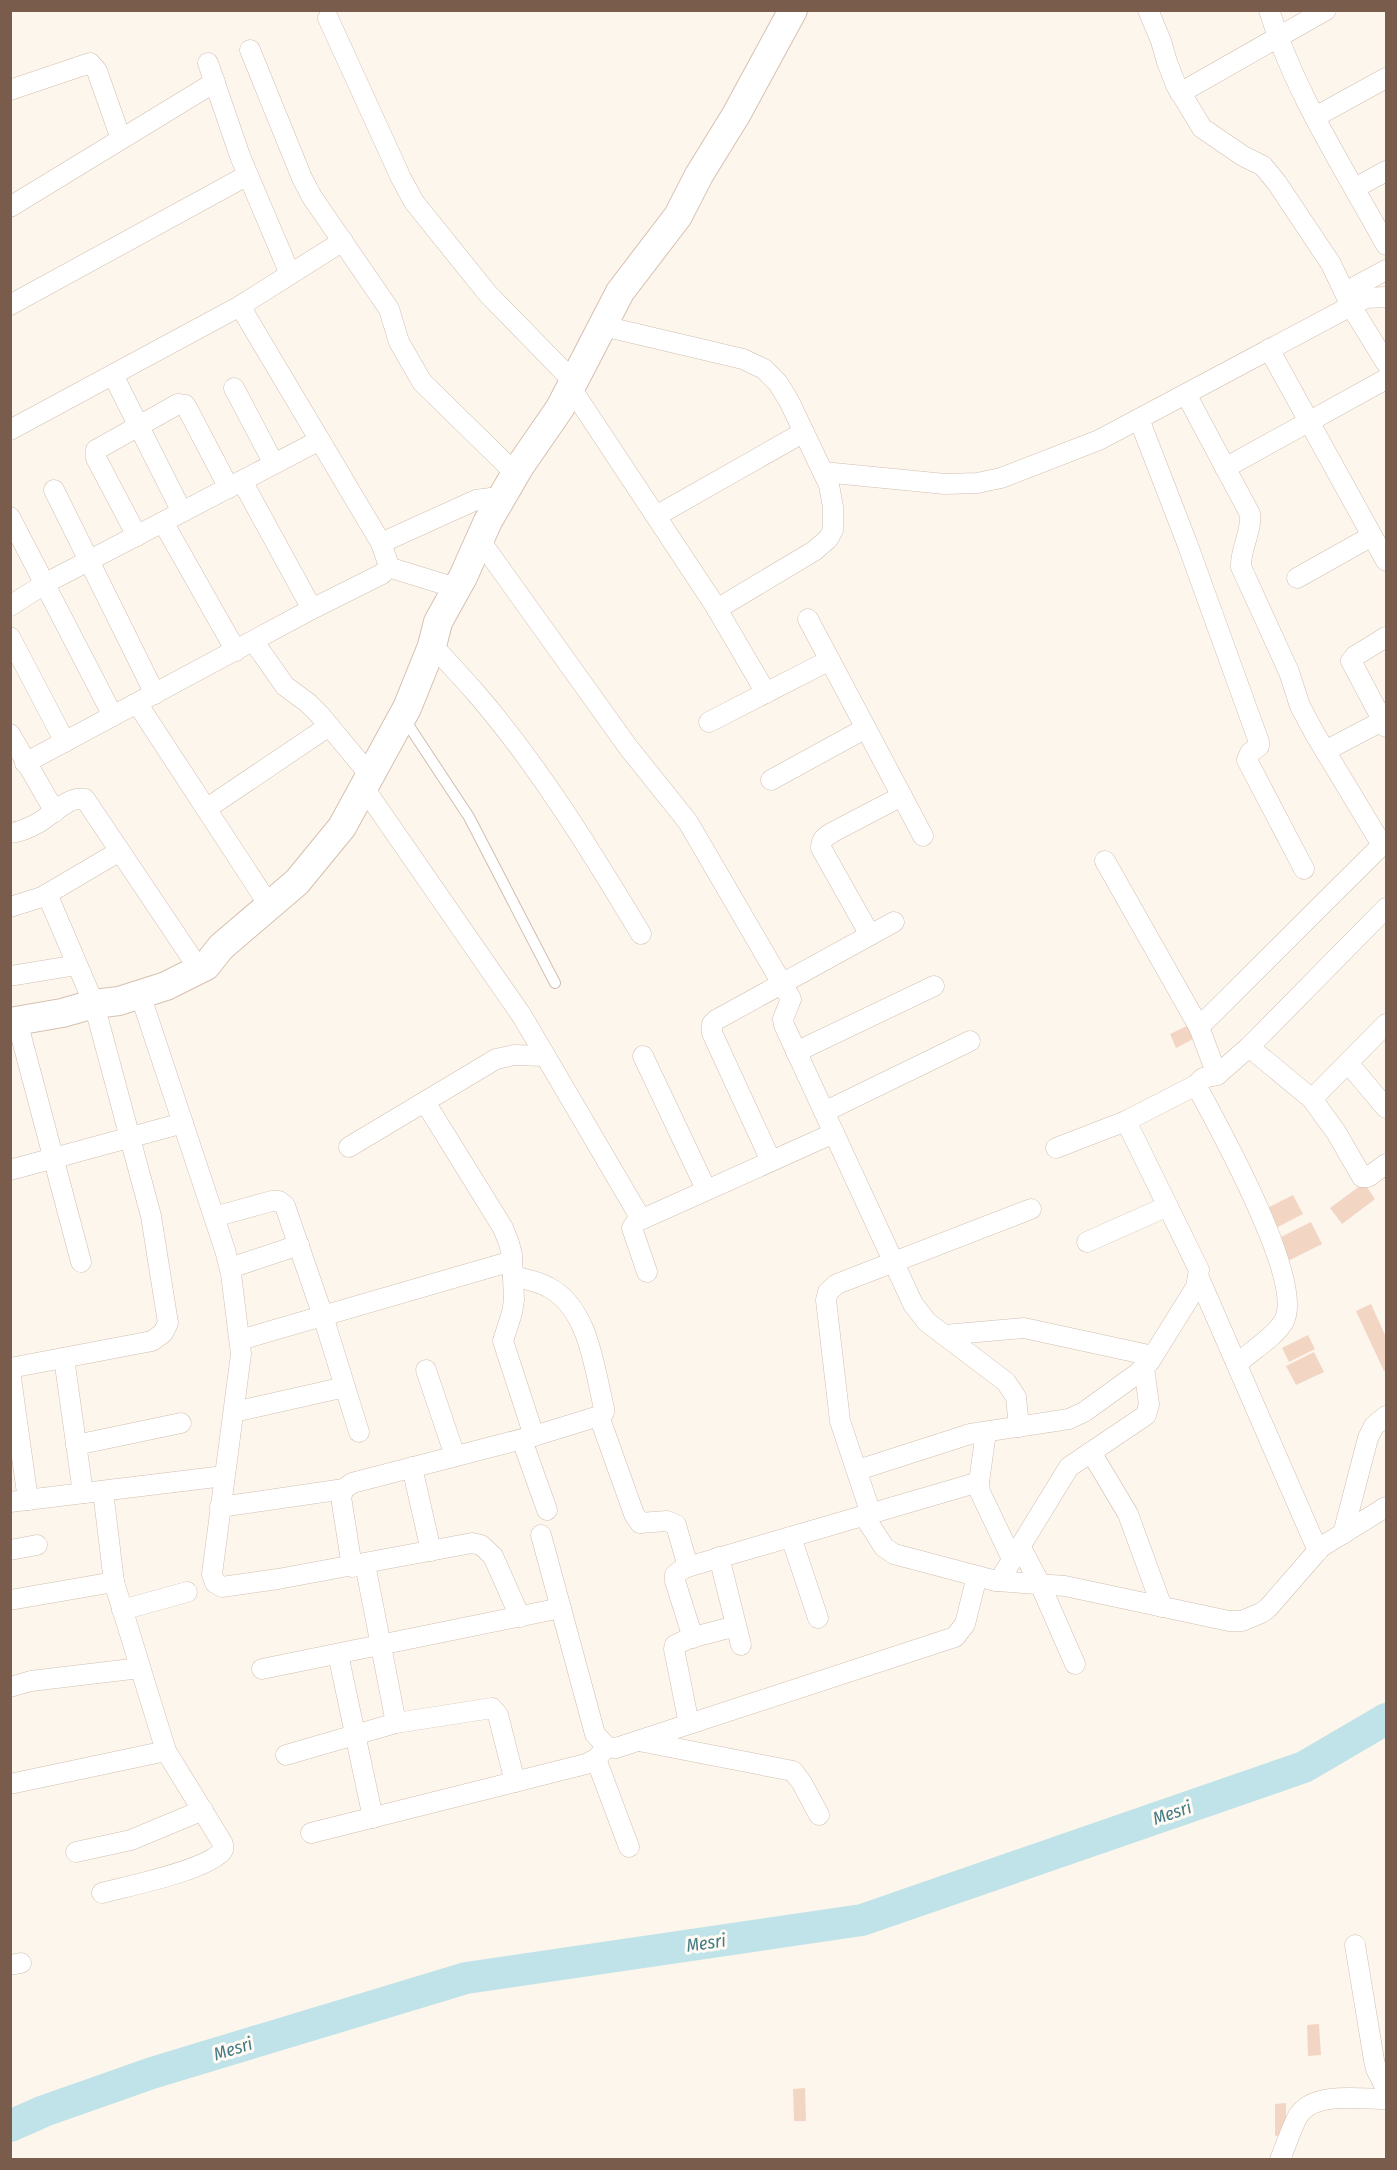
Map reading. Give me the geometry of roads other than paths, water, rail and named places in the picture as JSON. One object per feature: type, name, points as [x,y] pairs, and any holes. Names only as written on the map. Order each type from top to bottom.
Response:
[{"type":"street","points":[[81,1262],[14,1021],[119,1001],[166,986],[206,966],[221,947],[297,882],[342,827],[403,717],[432,645],[438,622],[479,539],[516,474],[560,408],[620,292],[678,216],[793,10]]},
{"type":"street","points":[[1148,10],[1180,93],[1202,128],[1243,156],[1263,166],[1277,183],[1318,242],[1386,363]]},
{"type":"street","points":[[1269,10],[1301,92],[1386,245]]},
{"type":"street","points":[[1180,93],[1326,10]]},
{"type":"street","points":[[328,18],[414,202],[488,294],[572,385],[717,609],[766,693]]},
{"type":"street","points":[[250,50],[302,178],[312,197],[388,309],[399,342],[422,382],[516,474]]},
{"type":"street","points":[[10,90],[90,63],[97,71],[121,139]]},
{"type":"street","points":[[10,207],[121,139],[211,72],[248,175],[290,274]]},
{"type":"street","points":[[1315,117],[1386,78]]},
{"type":"street","points":[[1355,188],[1386,171]]},
{"type":"street","points":[[10,305],[248,175]]},
{"type":"street","points":[[10,430],[240,306],[343,241]]},
{"type":"street","points":[[823,472],[945,484],[977,483],[1001,478],[1099,441],[1186,394],[1269,349],[1348,299],[1386,270]]},
{"type":"street","points":[[1348,299],[1386,297]]},
{"type":"street","points":[[25,763],[382,573],[388,567],[388,560],[381,543],[240,306]]},
{"type":"street","points":[[603,326],[743,358],[764,369],[778,383],[789,400],[829,485],[833,507],[833,530],[828,539],[814,550],[717,609]]},
{"type":"street","points":[[1269,349],[1386,561]]},
{"type":"street","points":[[113,375],[182,512]]},
{"type":"street","points":[[1226,468],[1386,379]]},
{"type":"street","points":[[234,388],[274,464]]},
{"type":"street","points":[[1186,394],[1250,514],[1251,521],[1241,567],[1289,672],[1300,706],[1325,751],[1384,843],[1199,1027]]},
{"type":"street","points":[[137,536],[95,454],[96,450],[178,404],[185,405],[312,609]]},
{"type":"street","points":[[1139,419],[1259,741],[1259,746],[1250,753],[1246,760],[1304,869]]},
{"type":"street","points":[[656,516],[804,432]]},
{"type":"street","points":[[10,606],[46,583],[320,440]]},
{"type":"street","points":[[54,490],[154,694]]},
{"type":"street","points":[[381,543],[476,500],[491,498],[501,502]]},
{"type":"street","points":[[10,517],[113,716]]},
{"type":"street","points":[[163,522],[236,651]]},
{"type":"street","points":[[1297,578],[1372,536]]},
{"type":"street","points":[[479,539],[628,747],[688,822],[791,1002],[783,1019],[784,1025],[919,1314],[1006,1382],[1016,1397],[1019,1427]]},
{"type":"street","points":[[388,567],[456,588]]},
{"type":"street","points":[[808,619],[923,836]]},
{"type":"street","points":[[10,637],[65,742]]},
{"type":"street","points":[[1325,751],[1385,722],[1351,661],[1355,656],[1386,637]]},
{"type":"street","points":[[254,642],[285,686],[308,704],[328,726],[367,782],[522,1016],[641,1220]]},
{"type":"street","points":[[432,645],[476,693],[522,751],[599,863],[641,934]]},
{"type":"street","points":[[709,722],[830,660]]},
{"type":"street","points":[[137,703],[269,905]]},
{"type":"street","points":[[206,809],[328,726]]},
{"type":"street","points":[[771,780],[866,728]]},
{"type":"street","points":[[10,734],[55,812]]},
{"type":"street","points":[[870,935],[821,848],[821,842],[833,832],[902,796]]},
{"type":"street","points":[[10,833],[27,829],[74,799],[80,797],[85,799],[199,969]]},
{"type":"street","points":[[10,907],[47,894],[120,851]]},
{"type":"street","points":[[1104,861],[1199,1027],[1217,1075]]},
{"type":"street","points":[[47,894],[94,1004],[151,1216],[168,1323],[163,1333],[152,1341],[10,1370],[19,1501],[224,1476]]},
{"type":"street","points":[[1056,1148],[1126,1121],[1196,1085],[1203,1078],[1217,1075],[1248,1047],[1386,908]]},
{"type":"street","points":[[771,1161],[711,1029],[716,1020],[894,922]]},
{"type":"street","points":[[10,976],[77,965]]},
{"type":"street","points":[[796,1052],[934,986]]},
{"type":"street","points":[[140,994],[230,1268],[240,1340],[240,1364],[212,1574],[215,1582],[222,1587],[278,1579],[472,1543],[481,1545],[493,1556],[520,1617]]},
{"type":"street","points":[[1312,1099],[1386,1024]]},
{"type":"street","points":[[824,1112],[970,1041]]},
{"type":"street","points":[[1248,1047],[1312,1099],[1336,1132],[1362,1177],[1368,1177],[1386,1164]]},
{"type":"street","points":[[349,1147],[496,1059],[514,1055],[545,1056]]},
{"type":"street","points":[[643,1056],[706,1189]]},
{"type":"street","points":[[1348,1063],[1386,1108]]},
{"type":"street","points":[[1196,1085],[1249,1186],[1282,1271],[1288,1310],[1277,1330],[1237,1364]]},
{"type":"street","points":[[425,1102],[503,1228],[509,1243],[513,1268],[514,1306],[503,1341],[547,1510]]},
{"type":"street","points":[[1126,1121],[1196,1262],[1199,1278],[1318,1551]]},
{"type":"street","points":[[10,1170],[183,1123]]},
{"type":"street","points":[[647,1272],[632,1228],[633,1225],[706,1189],[834,1133]]},
{"type":"street","points":[[214,1217],[272,1201],[279,1201],[285,1206],[323,1316],[359,1432]]},
{"type":"street","points":[[1087,1242],[1168,1206]]},
{"type":"street","points":[[1031,1209],[831,1287],[828,1292],[826,1300],[840,1422],[858,1470],[868,1515],[888,1551],[999,1581],[1065,1586],[1228,1621],[1242,1621],[1268,1608],[1328,1542],[1386,1507]]},
{"type":"street","points":[[230,1268],[299,1245]]},
{"type":"street","points":[[220,1507],[344,1489],[352,1483],[528,1438],[599,1416],[604,1412],[580,1317],[559,1293],[513,1268],[323,1316],[240,1340]]},
{"type":"street","points":[[858,1470],[960,1437],[1077,1416],[1148,1362],[1196,1287],[1199,1278]]},
{"type":"street","points":[[944,1335],[1024,1329],[1148,1362]]},
{"type":"street","points":[[64,1358],[83,1493]]},
{"type":"street","points":[[999,1581],[1065,1472],[1074,1463],[1146,1414],[1149,1404],[1148,1362]]},
{"type":"street","points":[[426,1370],[455,1456]]},
{"type":"street","points":[[234,1412],[345,1387]]},
{"type":"street","points":[[599,1416],[637,1520],[640,1523],[667,1521],[676,1525],[688,1567]]},
{"type":"street","points":[[1343,1534],[1368,1438],[1374,1426],[1386,1416]]},
{"type":"street","points":[[76,1445],[181,1423]]},
{"type":"street","points":[[986,1432],[979,1482],[983,1500],[1016,1552],[1040,1584],[1075,1664]]},
{"type":"street","points":[[1091,1452],[1128,1514],[1162,1607]]},
{"type":"street","points":[[412,1467],[431,1551]]},
{"type":"street","points":[[693,1638],[675,1581],[678,1571],[719,1557],[979,1482]]},
{"type":"street","points":[[344,1489],[341,1497],[381,1645],[396,1723]]},
{"type":"street","points":[[102,1893],[172,1875],[214,1859],[223,1850],[222,1840],[166,1751],[114,1582],[103,1491]]},
{"type":"street","points":[[541,1535],[595,1734],[629,1848]]},
{"type":"street","points":[[791,1537],[818,1618]]},
{"type":"street","points":[[10,1550],[37,1545]]},
{"type":"street","points":[[689,1724],[674,1649],[680,1642],[693,1638],[738,1635],[719,1557]]},
{"type":"street","points":[[311,1833],[586,1764],[602,1753],[616,1748],[955,1638],[965,1624],[977,1576]]},
{"type":"street","points":[[10,1600],[114,1582]]},
{"type":"street","points":[[122,1610],[187,1592]]},
{"type":"street","points":[[262,1669],[561,1608]]},
{"type":"street","points":[[338,1654],[373,1818]]},
{"type":"street","points":[[10,1688],[31,1682],[140,1668]]},
{"type":"street","points":[[286,1755],[396,1723],[492,1708],[498,1715],[515,1782]]},
{"type":"street","points":[[638,1741],[786,1769],[798,1776],[819,1815]]},
{"type":"street","points":[[10,1784],[166,1751]]},
{"type":"street","points":[[76,1852],[131,1840],[202,1810]]},
{"type":"street","points":[[1355,1945],[1374,2060],[1386,2088]]},
{"type":"street","points":[[1280,2160],[1299,2115],[1307,2105],[1318,2100],[1330,2099],[1386,2099]]},
{"type":"lane","points":[[403,717],[469,817],[555,983]]},
{"type":"waterway","name":"Mesri","points":[[10,2126],[44,2111],[152,2073],[466,1978],[862,1920],[1304,1767],[1386,1719]]}]
